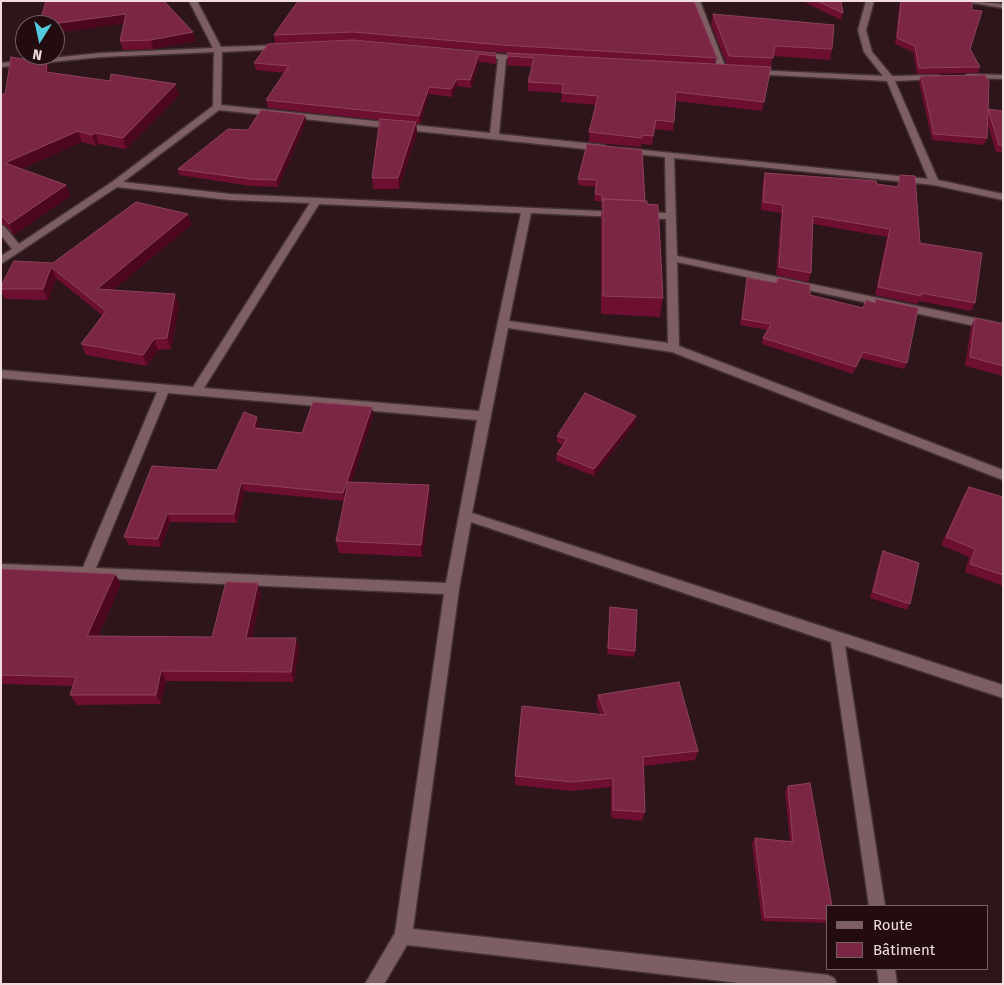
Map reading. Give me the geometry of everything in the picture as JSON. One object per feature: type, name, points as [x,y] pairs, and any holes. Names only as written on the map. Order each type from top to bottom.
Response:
[{"type":"street","points":[[193,1],[218,49],[217,107]]},
{"type":"street","points":[[696,1],[719,70],[733,71]]},
{"type":"street","points":[[870,1],[862,30],[868,52],[890,78],[934,182]]},
{"type":"street","points":[[972,1],[1003,6]]},
{"type":"street","points":[[993,3],[1003,14]]},
{"type":"street","points":[[1,65],[101,55],[296,46]]},
{"type":"street","points":[[472,54],[530,59]]},
{"type":"street","points":[[494,136],[502,57]]},
{"type":"street","points":[[742,72],[890,78],[950,77]]},
{"type":"street","points":[[960,77],[1003,77]]},
{"type":"street","points":[[1,261],[115,184],[217,107],[934,182],[1003,197]]},
{"type":"street","points":[[669,155],[674,348]]},
{"type":"street","points":[[115,184],[230,197],[670,216]]},
{"type":"street","points":[[197,390],[317,200]]},
{"type":"street","points":[[374,984],[403,936],[452,589],[484,416],[528,209]]},
{"type":"street","points":[[1,228],[18,249]]},
{"type":"street","points":[[671,258],[1003,328]]},
{"type":"street","points":[[503,324],[674,348],[1003,475]]},
{"type":"street","points":[[1,374],[484,416]]},
{"type":"street","points":[[88,572],[164,388]]},
{"type":"street","points":[[467,516],[1003,692]]},
{"type":"street","points":[[1,569],[452,589]]},
{"type":"street","points":[[837,638],[877,905]]},
{"type":"street","points":[[403,936],[828,984]]},
{"type":"street","points":[[886,970],[888,984]]},
{"type":"building","points":[[46,1],[164,1],[193,32],[151,40],[120,41],[126,14],[65,22],[65,15],[42,15]]},
{"type":"building","points":[[298,1],[694,1],[717,58],[502,45],[353,32],[274,35]]},
{"type":"building","points":[[817,1],[841,1],[843,13]]},
{"type":"building","points":[[901,1],[972,1],[972,10],[982,11],[970,49],[980,67],[919,68],[915,46],[897,38]]},
{"type":"building","points":[[713,14],[834,25],[832,49],[775,46],[773,58],[729,56]]},
{"type":"building","points":[[353,40],[496,53],[496,56],[479,54],[470,80],[457,79],[451,89],[429,87],[419,116],[266,100],[289,66],[254,63],[268,44]]},
{"type":"building","points":[[508,53],[771,67],[764,102],[676,92],[674,122],[656,120],[653,136],[642,135],[642,138],[589,132],[598,96],[562,93],[563,84],[528,82],[534,58],[507,56]]},
{"type":"building","points":[[11,57],[15,58],[15,65],[47,65],[46,72],[110,81],[111,74],[176,84],[123,138],[95,133],[92,135],[78,131],[5,163],[66,185],[9,224],[1,215],[1,93],[5,95]]},
{"type":"building","points":[[985,75],[989,82],[987,138],[934,134],[921,76]]},
{"type":"building","points":[[988,109],[1003,111],[1003,146],[999,145]]},
{"type":"building","points":[[261,110],[305,115],[276,180],[250,179],[178,169],[228,129],[248,130]]},
{"type":"building","points":[[380,119],[416,122],[398,178],[372,178]]},
{"type":"building","points":[[587,144],[642,150],[645,201],[603,199],[602,202],[602,195],[595,194],[597,180],[578,179]]},
{"type":"building","points":[[765,173],[876,181],[877,184],[898,187],[900,175],[915,176],[920,243],[982,253],[975,303],[921,293],[921,296],[878,287],[890,229],[813,216],[811,273],[779,267],[783,205],[763,202]]},
{"type":"building","points":[[603,199],[647,201],[647,204],[658,205],[663,298],[603,296]]},
{"type":"building","points":[[136,202],[188,214],[97,289],[175,294],[167,338],[154,339],[143,355],[81,344],[106,311],[51,267],[43,289],[1,289],[14,261],[53,263]]},
{"type":"building","points":[[747,278],[777,283],[778,278],[810,285],[810,295],[863,308],[866,300],[875,303],[876,299],[918,308],[907,363],[863,352],[856,367],[763,338],[771,324],[742,319]]},
{"type":"building","points":[[975,318],[1003,324],[1003,366],[970,357]]},
{"type":"building","points":[[585,393],[636,416],[594,469],[557,454],[567,439],[557,436]]},
{"type":"building","points":[[313,402],[372,407],[343,493],[241,483],[234,514],[167,514],[158,539],[124,537],[152,466],[217,470],[244,412],[257,417],[254,428],[302,433]]},
{"type":"building","points":[[348,482],[429,485],[421,545],[336,541]]},
{"type":"building","points":[[969,487],[1003,497],[1003,575],[970,564],[975,549],[946,537]]},
{"type":"building","points":[[883,551],[919,563],[910,604],[873,592]]},
{"type":"building","points":[[1,569],[115,574],[87,636],[212,637],[226,582],[258,583],[246,638],[296,638],[291,672],[161,671],[156,695],[70,695],[76,677],[1,675]]},
{"type":"building","points":[[610,607],[637,610],[635,651],[608,648]]},
{"type":"building","points":[[679,682],[698,751],[643,757],[645,812],[613,810],[613,778],[572,782],[515,776],[522,706],[606,715],[598,695]]},
{"type":"building","points":[[810,783],[832,905],[826,905],[826,919],[765,917],[755,838],[793,842],[788,786]]}]
